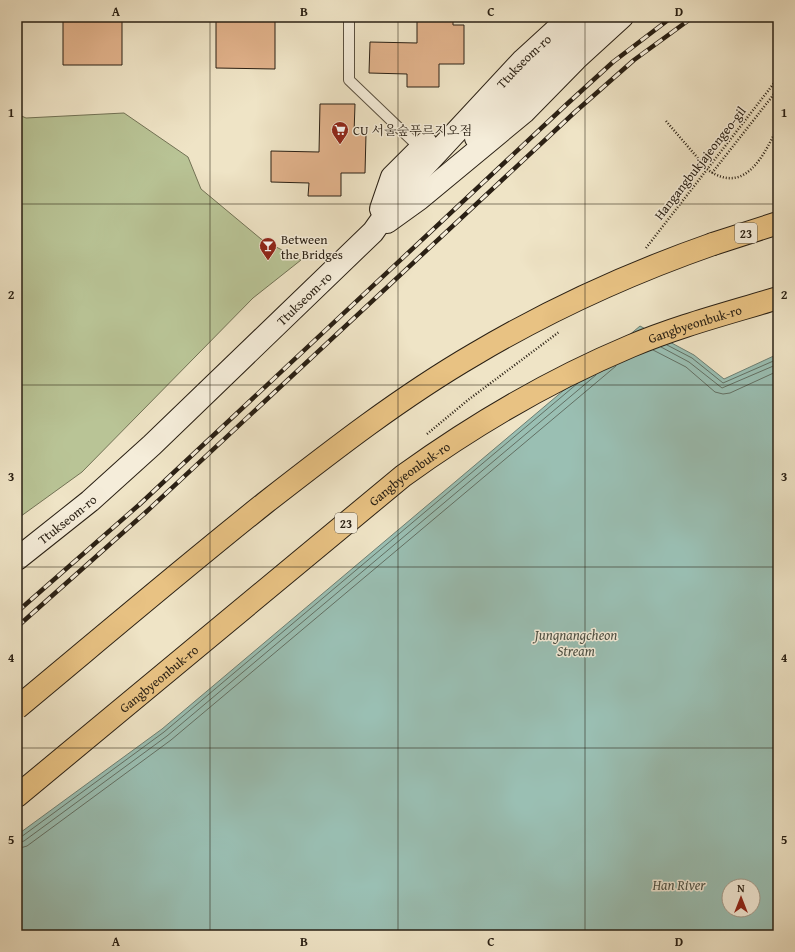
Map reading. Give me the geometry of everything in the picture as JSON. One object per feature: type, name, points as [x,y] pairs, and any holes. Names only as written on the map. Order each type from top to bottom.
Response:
[{"type":"highway","name":"23","points":[[17,708],[292,482],[421,388],[475,354],[532,321],[592,292],[652,265],[778,223]]},
{"type":"highway","name":"Gangbyeonbuk-ro","points":[[17,796],[403,476],[452,440],[505,407],[572,372],[633,345],[778,298]]},
{"type":"main road","points":[[373,232],[392,177],[421,149],[547,17]]},
{"type":"main road","name":"Ttukseom-ro","points":[[17,559],[90,501],[152,445],[373,232],[411,181],[523,60],[570,17]]},
{"type":"main road","name":"Ttukseom-ro","points":[[419,199],[543,67],[597,17]]},
{"type":"main road","points":[[373,232],[419,199],[524,112],[576,59],[622,17]]},
{"type":"lane","points":[[349,17],[349,80],[421,149]]},
{"type":"path","name":"Hangangbukjajeongeo-gil","points":[[642,253],[778,78]]},
{"type":"path","points":[[712,173],[778,89]]},
{"type":"path","points":[[666,121],[708,170],[716,176],[733,177],[745,174],[756,167],[777,129]]},
{"type":"green space","points":[[124,113],[188,157],[201,189],[261,239],[301,260],[253,298],[82,472],[17,519],[17,114],[26,118]]},
{"type":"water","name":"Jungnangcheon Stream","points":[[640,326],[694,355],[724,379],[778,354],[778,935],[17,935],[17,835],[162,729]]},
{"type":"building","points":[[63,17],[122,17],[122,65],[63,65]]},
{"type":"building","points":[[216,17],[275,17],[275,69],[216,68]]},
{"type":"building","points":[[417,17],[453,17],[453,25],[464,25],[464,64],[439,64],[439,87],[407,87],[407,74],[369,73],[370,42],[417,43]]},
{"type":"building","points":[[320,104],[355,104],[354,134],[366,134],[365,173],[341,173],[341,196],[308,196],[309,183],[271,182],[271,151],[319,152]]},
{"type":"railway","points":[[17,612],[140,504],[613,62],[672,17]]},
{"type":"railway","points":[[17,627],[145,513],[575,112],[634,60],[693,17]]},
{"type":"place","name":"CU 서울숲푸르지오점","points":[[340,145]]},
{"type":"place","name":"Between the Bridges","points":[[268,261]]},
{"type":"water label","name":"Han River","points":[[679,885]]}]
